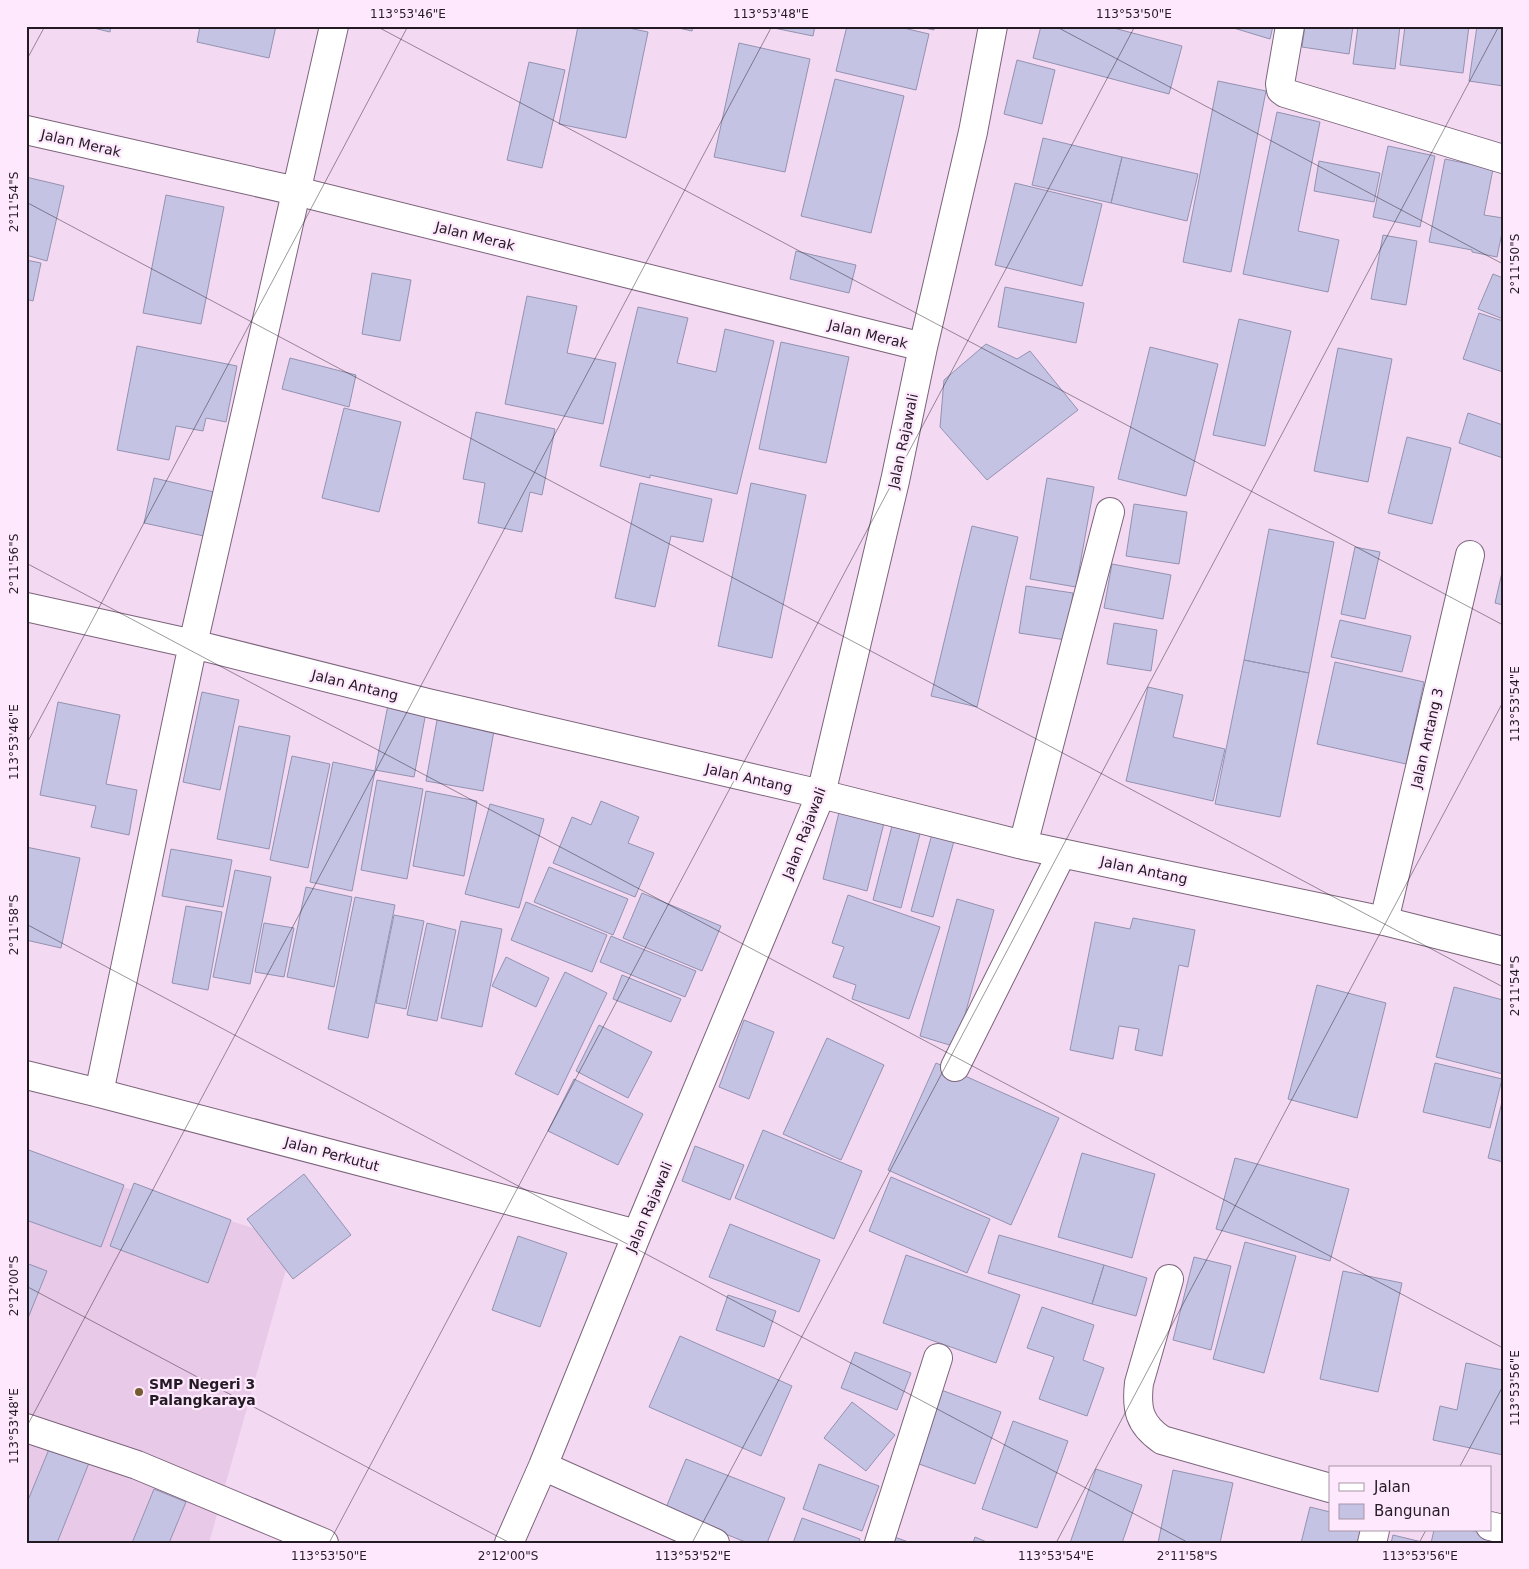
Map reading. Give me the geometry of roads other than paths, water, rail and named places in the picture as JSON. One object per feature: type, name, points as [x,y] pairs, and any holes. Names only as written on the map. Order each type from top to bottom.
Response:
[{"type":"street","points":[[99,1093],[194,644],[334,26]]},
{"type":"street","name":"Jalan Rajawali","points":[[509,1543],[543,1466],[637,1234],[821,794],[895,481],[923,347],[973,132],[993,26]]},
{"type":"street","points":[[1290,26],[1280,84],[1281,90],[1285,93],[1503,158]]},
{"type":"street","name":"Jalan Merak","points":[[26,130],[296,191],[923,347]]},
{"type":"street","points":[[1023,845],[1110,512]]},
{"type":"street","name":"Jalan Antang 3","points":[[1384,921],[1470,555]]},
{"type":"street","name":"Jalan Antang","points":[[26,607],[194,644],[428,703],[821,794],[1023,845],[1384,921],[1503,951]]},
{"type":"street","points":[[955,1067],[1062,853]]},
{"type":"street","name":"Jalan Perkutut","points":[[26,1075],[637,1234]]},
{"type":"street","points":[[1169,1279],[1138,1390],[1140,1416],[1149,1429],[1162,1440],[1329,1488]]},
{"type":"street","points":[[879,1543],[938,1358]]},
{"type":"street","points":[[26,1428],[137,1465],[324,1543]]},
{"type":"street","points":[[543,1466],[714,1543]]},
{"type":"place","name":"SMP Negeri 3 Palangkaraya","points":[[139,1392]]}]
